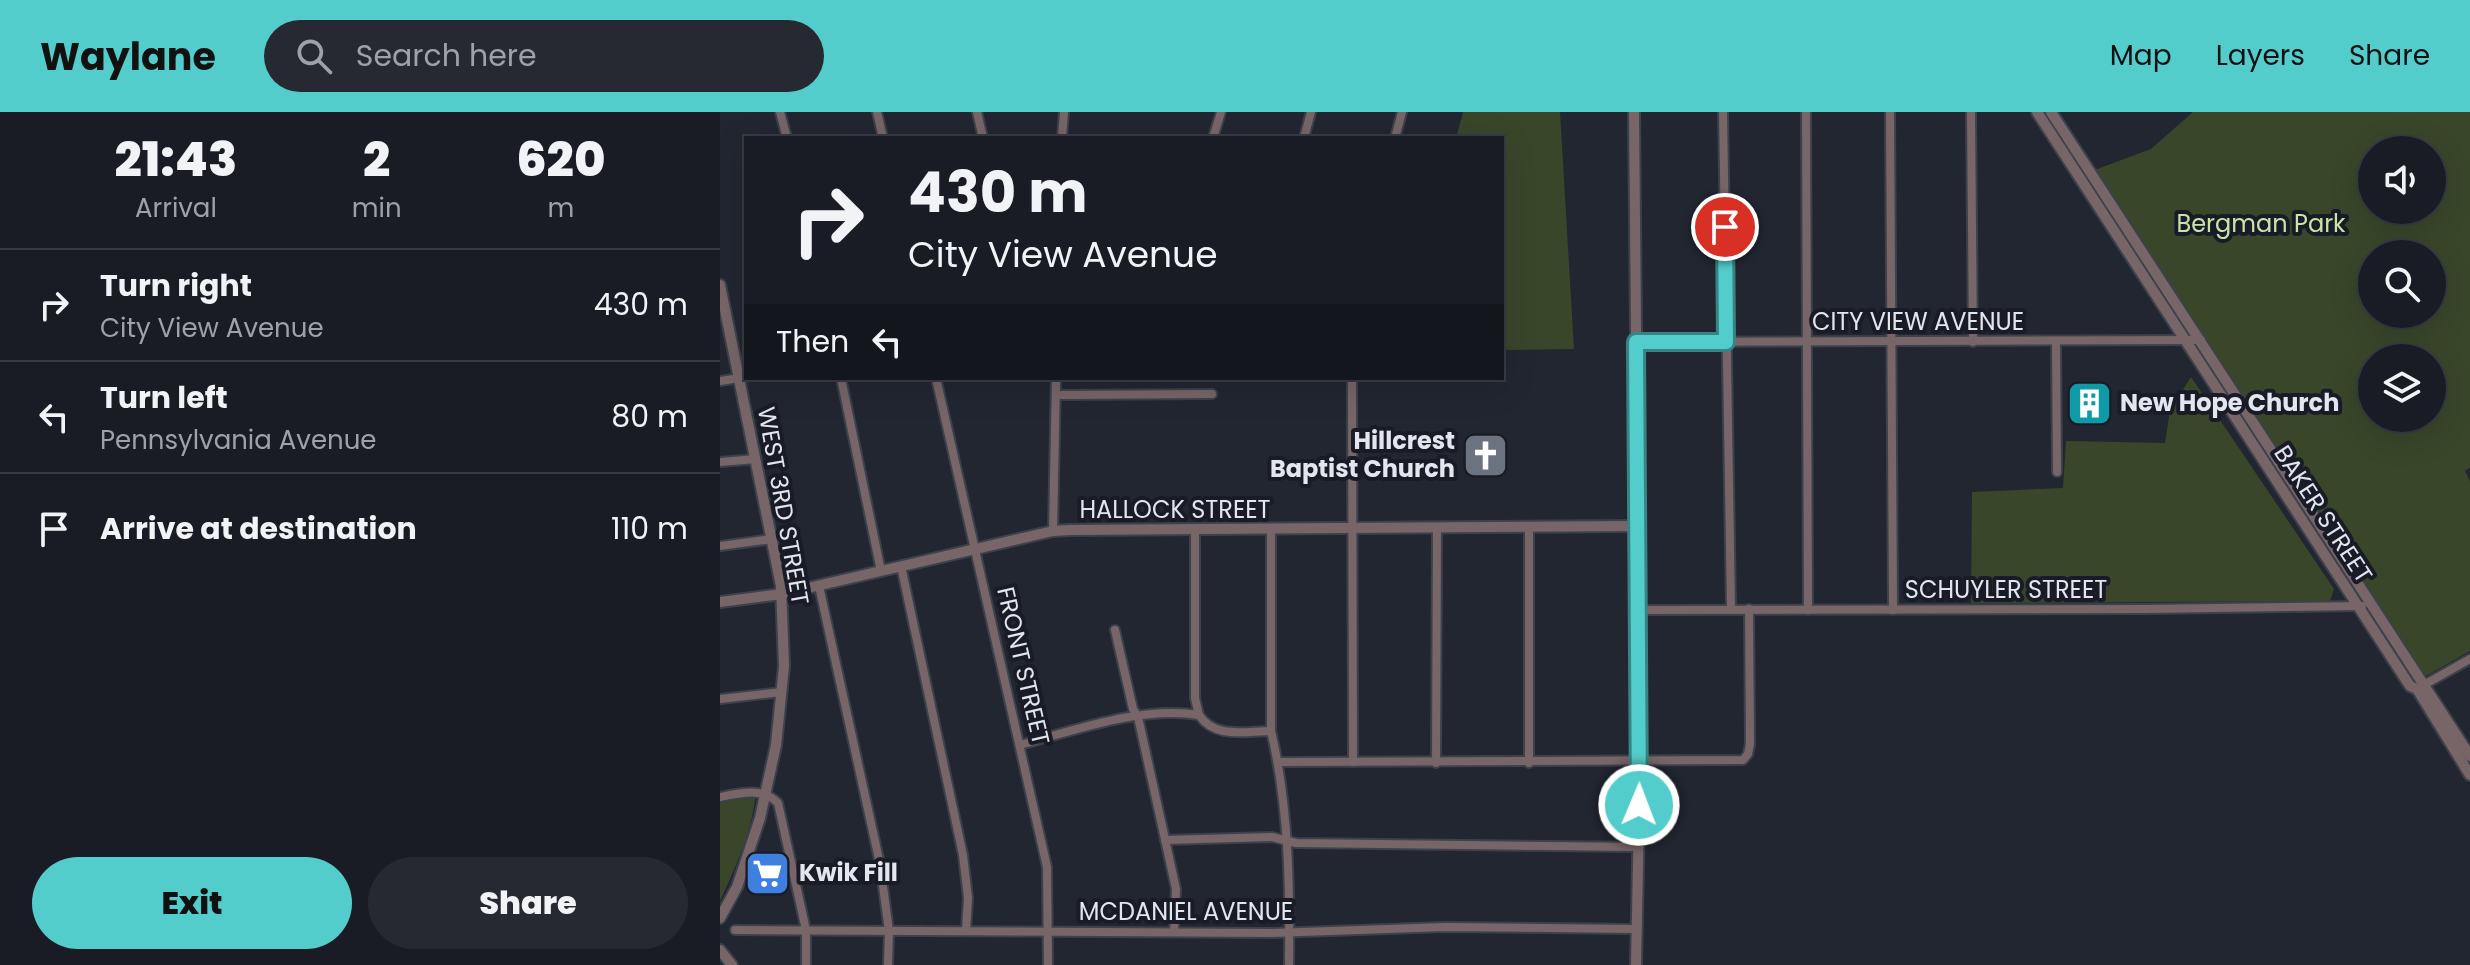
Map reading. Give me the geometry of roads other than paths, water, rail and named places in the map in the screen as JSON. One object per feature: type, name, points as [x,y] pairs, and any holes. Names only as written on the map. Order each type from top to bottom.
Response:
[{"type":"street","points":[[780,112],[786,136]]},
{"type":"street","points":[[877,112],[883,136]]},
{"type":"street","points":[[977,112],[983,136]]},
{"type":"street","points":[[1062,136],[1064,112]]},
{"type":"street","points":[[1214,136],[1221,112]]},
{"type":"street","points":[[1305,136],[1311,112]]},
{"type":"street","points":[[1396,136],[1402,112]]},
{"type":"street","points":[[1634,112],[1640,762],[1636,965]]},
{"type":"street","points":[[1723,112],[1731,609]]},
{"type":"street","points":[[1806,112],[1808,610]]},
{"type":"street","points":[[1890,112],[1893,610]]},
{"type":"street","points":[[1971,112],[1973,342]]},
{"type":"street","name":"BAKER STREET","points":[[2037,112],[2410,686],[2421,687],[2470,756]]},
{"type":"street","name":"BAKER STREET","points":[[2051,112],[2373,605],[2470,775]]},
{"type":"street","name":"WEST 3RD STREET","points":[[720,289],[742,377],[782,594],[780,722],[766,795],[746,864],[720,918]]},
{"type":"street","name":"CITY VIEW AVENUE","points":[[1636,342],[2201,340]]},
{"type":"street","points":[[2056,341],[2057,472]]},
{"type":"street","points":[[720,381],[742,377]]},
{"type":"street","points":[[841,380],[881,571]]},
{"type":"street","name":"FRONT STREET","points":[[936,380],[1047,867],[1048,965]]},
{"type":"street","points":[[1053,531],[1056,380]]},
{"type":"street","points":[[1352,380],[1353,762]]},
{"type":"street","points":[[1056,395],[1212,394]]},
{"type":"street","points":[[720,462],[756,459]]},
{"type":"street","name":"HALLOCK STREET","points":[[720,602],[782,594],[1053,531],[1638,526]]},
{"type":"street","points":[[1529,528],[1529,763]]},
{"type":"street","points":[[1195,529],[1195,698],[1199,715],[1213,730],[1271,731]]},
{"type":"street","points":[[1436,763],[1437,529]]},
{"type":"street","points":[[1271,530],[1271,731],[1278,762],[1287,841],[1289,965]]},
{"type":"street","points":[[720,546],[772,539]]},
{"type":"street","points":[[901,566],[963,855],[967,879],[966,931]]},
{"type":"street","points":[[819,586],[880,864],[889,931],[888,965]]},
{"type":"street","name":"SCHUYLER STREET","points":[[1639,610],[2373,605]]},
{"type":"street","points":[[1278,762],[1743,760],[1750,744],[1749,609]]},
{"type":"street","points":[[1115,630],[1133,709],[1138,717],[1176,889],[1174,932]]},
{"type":"street","points":[[2421,687],[2470,659]]},
{"type":"street","points":[[720,699],[782,692]]},
{"type":"street","points":[[1020,745],[1138,717],[1180,712],[1199,715]]},
{"type":"street","points":[[720,797],[752,792],[775,799],[781,808],[806,930],[806,965]]},
{"type":"street","points":[[1165,840],[1272,837],[1296,843],[1639,847]]},
{"type":"street","name":"MCDANIEL AVENUE","points":[[735,930],[1289,932],[1430,927],[1637,929]]},
{"type":"street","points":[[720,950],[732,965]]},
{"type":"place","name":"New Hope Church","points":[[2089,403]]},
{"type":"place","name":"Hillcrest Baptist Church","points":[[1486,455]]},
{"type":"place","name":"Kwik Fill","points":[[768,873]]},
{"type":"park label","name":"Bergman Park","points":[[2261,224]]}]
